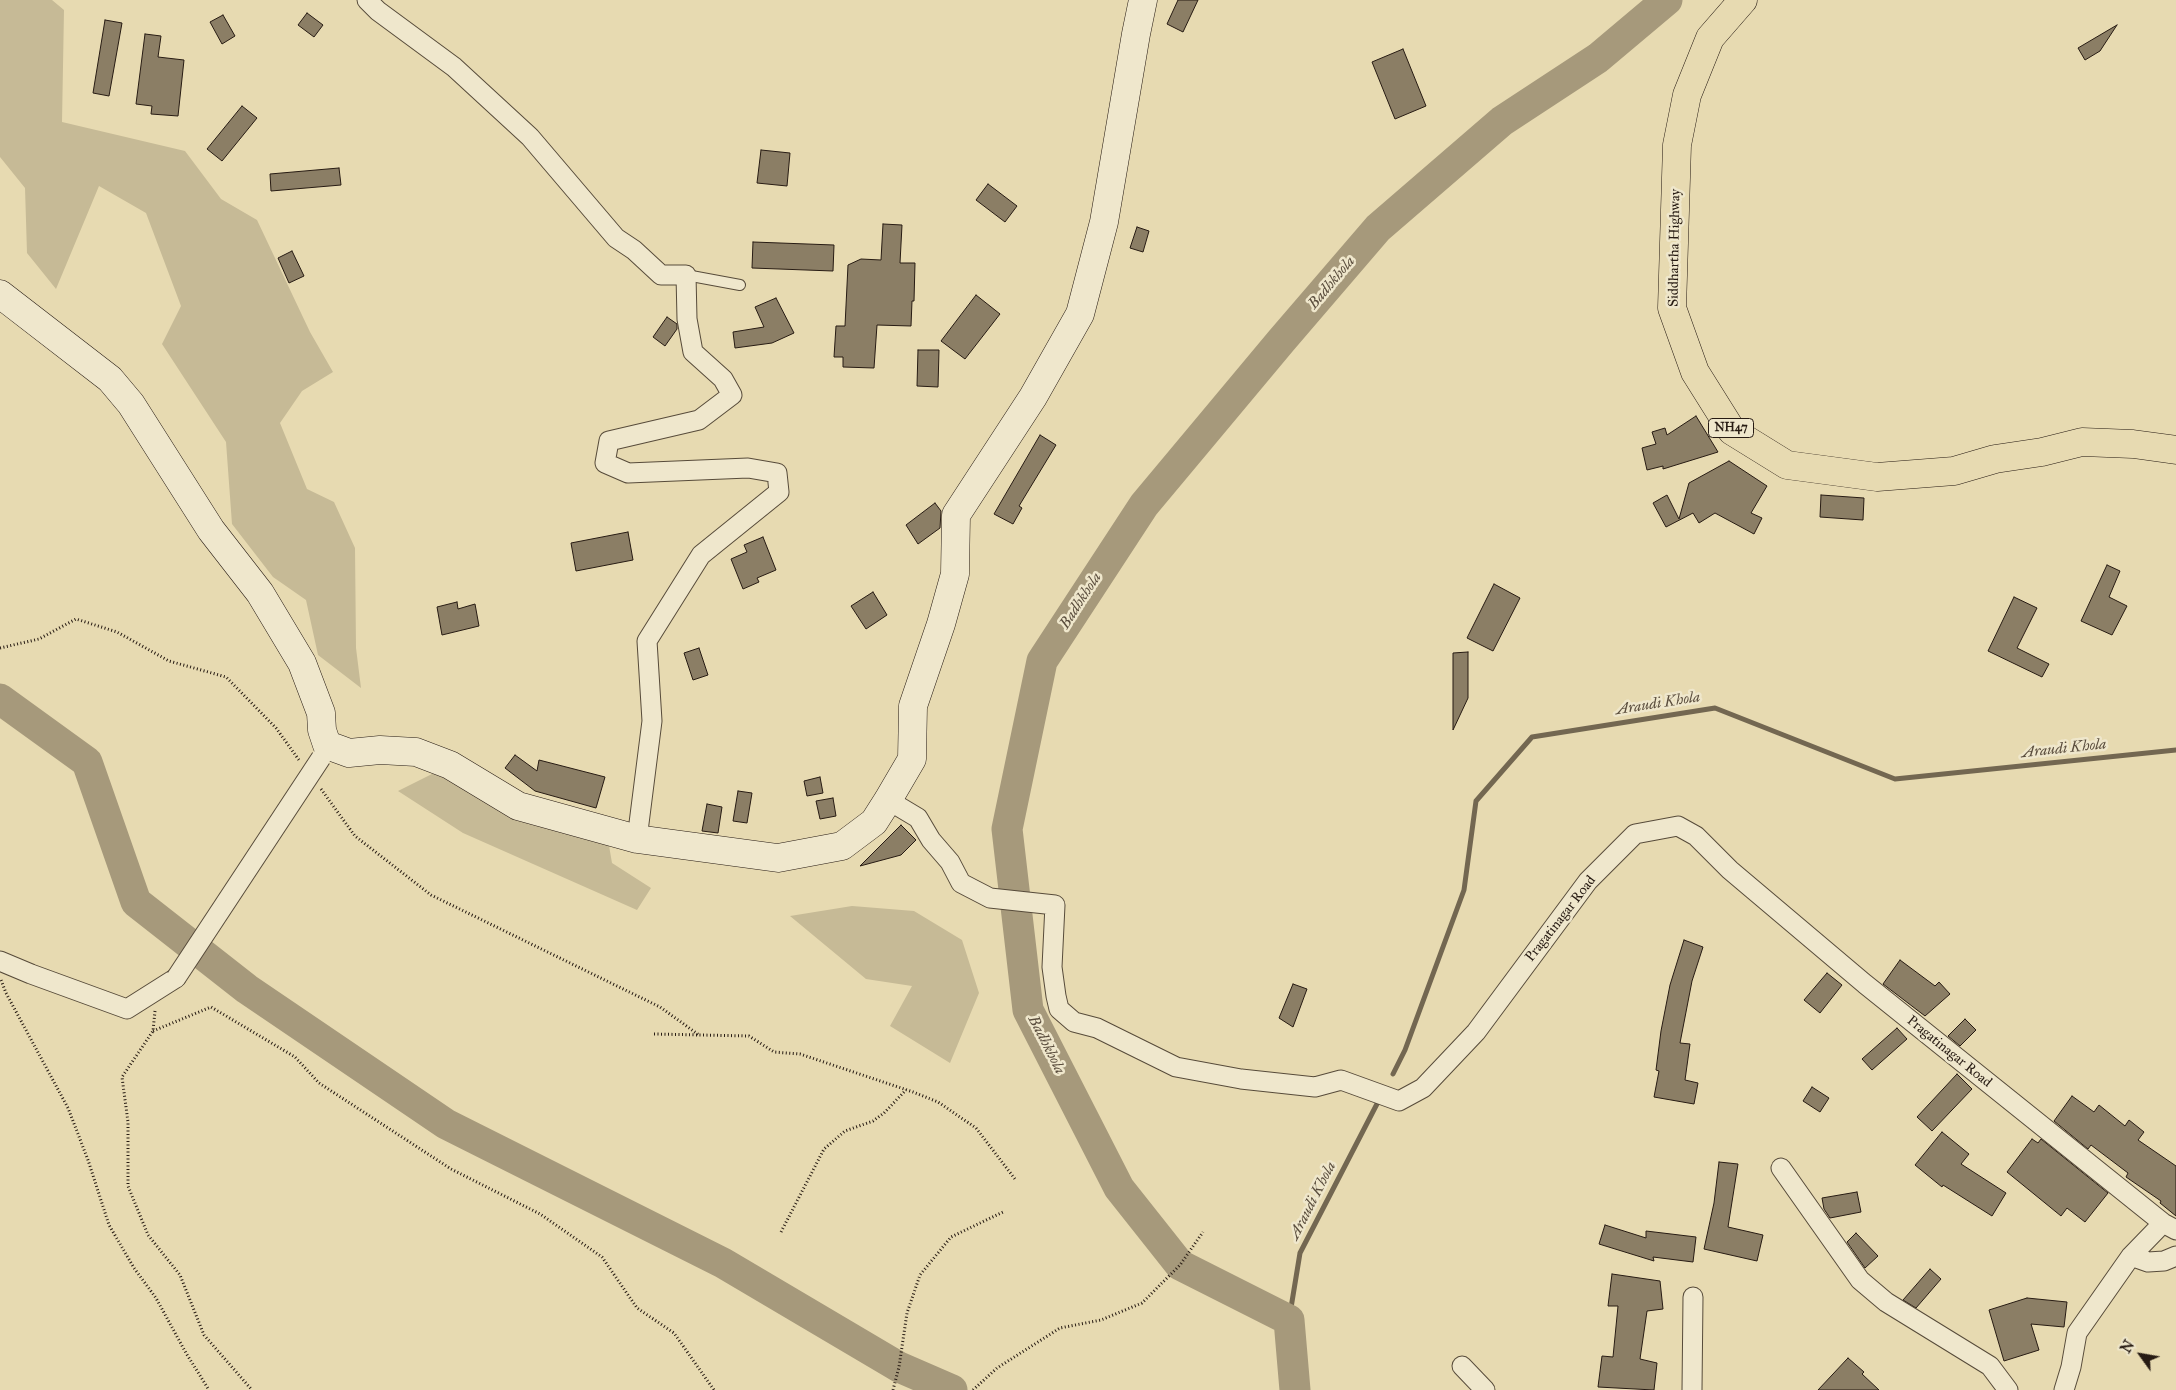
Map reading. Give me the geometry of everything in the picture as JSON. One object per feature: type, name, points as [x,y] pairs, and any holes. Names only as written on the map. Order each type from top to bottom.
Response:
[{"type":"highway","name":"Siddhartha Highway","points":[[1743,0],[1710,38],[1686,95],[1677,145],[1672,308],[1695,372],[1732,430],[1787,465],[1877,477],[1954,471],[1995,458],[2042,452],[2082,442],[2133,444],[2176,450]]},
{"type":"main road","points":[[0,294],[110,379],[131,404],[211,530],[260,593],[302,663],[321,713],[322,730],[317,756],[380,750],[416,752],[450,765],[518,806],[637,839],[778,858],[842,846],[874,822],[912,758],[913,706],[941,624],[955,574],[956,515],[1033,397],[1080,314],[1104,222],[1143,0]]},
{"type":"street","points":[[366,0],[454,67],[530,137],[616,238],[634,250],[661,275],[686,275],[686,319],[693,352],[723,379],[732,395],[699,420],[609,441],[605,464],[628,473],[748,468],[777,473],[779,492],[701,555],[647,642],[652,721],[637,839]]},
{"type":"street","points":[[0,961],[127,1009],[176,978],[317,756]]},
{"type":"street","name":"Pragatinagar Road","points":[[888,800],[918,818],[931,840],[950,862],[960,882],[990,898],[1054,905],[1052,967],[1059,1009],[1074,1022],[1097,1028],[1176,1067],[1241,1079],[1315,1087],[1341,1080],[1398,1101],[1422,1088],[1476,1032],[1588,881],[1635,834],[1678,826],[1696,836],[1730,870],[1865,984],[2169,1226]]},
{"type":"street","points":[[1781,1168],[1860,1280],[1886,1302],[1990,1366],[2008,1390]]},
{"type":"street","points":[[2064,1390],[2071,1368],[2077,1333],[2131,1256],[2169,1226]]},
{"type":"street","points":[[2131,1256],[2148,1262],[2164,1261],[2176,1256]]},
{"type":"street","points":[[1692,1390],[1693,1297]]},
{"type":"street","points":[[1462,1366],[1485,1390]]},
{"type":"lane","points":[[686,275],[740,285]]},
{"type":"path","points":[[0,648],[39,639],[76,619],[116,632],[169,661],[226,677],[276,728],[317,756]]},
{"type":"path","points":[[315,782],[355,836],[431,895],[660,1007],[699,1035]]},
{"type":"path","points":[[0,978],[6,993],[68,1108],[88,1160],[109,1225],[134,1268],[156,1298],[209,1390]]},
{"type":"path","points":[[158,989],[153,1030],[122,1077],[128,1122],[128,1186],[148,1235],[180,1275],[204,1335],[252,1390]]},
{"type":"path","points":[[153,1030],[211,1007],[295,1057],[319,1083],[451,1169],[540,1214],[602,1257],[637,1308],[674,1333],[714,1390]]},
{"type":"path","points":[[654,1034],[748,1036],[774,1052],[800,1054],[938,1102],[976,1128],[1015,1179]]},
{"type":"path","points":[[781,1232],[824,1149],[846,1131],[873,1121],[884,1113],[906,1090]]},
{"type":"path","points":[[893,1390],[899,1367],[907,1313],[920,1275],[951,1237],[1003,1212]]},
{"type":"path","points":[[973,1390],[997,1368],[1060,1328],[1102,1320],[1142,1303],[1180,1265],[1203,1232]]},
{"type":"shaded area","points":[[0,0],[52,0],[64,10],[62,122],[185,151],[221,199],[257,220],[310,332],[333,372],[302,391],[280,423],[307,489],[334,502],[355,548],[356,648],[361,688],[318,655],[306,600],[273,577],[232,524],[226,442],[162,344],[181,306],[146,213],[99,186],[56,289],[27,253],[25,188],[0,157]]},
{"type":"shaded area","points":[[436,772],[607,834],[612,863],[651,888],[637,910],[463,833],[398,791]]},
{"type":"shaded area","points":[[852,906],[914,911],[962,940],[979,993],[950,1063],[890,1026],[912,986],[866,979],[790,916]]},
{"type":"building","points":[[1178,0],[1198,0],[1183,32],[1167,24]]},
{"type":"building","points":[[307,13],[323,25],[314,37],[298,25]]},
{"type":"building","points":[[223,15],[235,36],[222,44],[210,22]]},
{"type":"building","points":[[105,20],[122,23],[109,96],[93,93]]},
{"type":"building","points":[[2117,25],[2100,51],[2085,60],[2078,48]]},
{"type":"building","points":[[145,34],[161,36],[158,57],[184,60],[178,116],[151,114],[152,106],[136,104]]},
{"type":"building","points":[[1403,49],[1426,106],[1395,119],[1372,62]]},
{"type":"building","points":[[242,106],[257,118],[222,161],[207,149]]},
{"type":"building","points":[[761,150],[790,153],[787,186],[757,183]]},
{"type":"building","points":[[339,168],[341,185],[271,191],[270,174]]},
{"type":"building","points":[[988,184],[1017,206],[1005,222],[976,200]]},
{"type":"building","points":[[883,224],[902,225],[900,263],[915,263],[911,326],[877,325],[874,368],[843,367],[843,357],[834,357],[836,326],[845,326],[848,265],[861,259],[881,260]]},
{"type":"building","points":[[1137,227],[1149,231],[1143,252],[1130,248]]},
{"type":"building","points":[[753,242],[834,245],[833,271],[752,268]]},
{"type":"building","points":[[292,251],[304,276],[289,283],[278,258]]},
{"type":"building","points":[[976,295],[1000,314],[965,359],[941,341]]},
{"type":"building","points":[[776,298],[794,333],[772,343],[735,348],[733,332],[764,327],[755,307]]},
{"type":"building","points":[[667,317],[677,324],[677,329],[665,346],[653,337]]},
{"type":"building","points":[[918,350],[939,350],[938,387],[917,386]]},
{"type":"building","points":[[1696,416],[1718,452],[1663,469],[1663,466],[1647,470],[1642,448],[1656,444],[1652,432],[1665,428],[1667,435]]},
{"type":"building","points":[[1040,435],[1056,445],[1019,506],[1022,508],[1013,524],[994,514]]},
{"type":"building","points":[[1729,461],[1767,486],[1751,513],[1762,518],[1754,534],[1715,513],[1699,523],[1693,513],[1666,527],[1653,503],[1667,495],[1679,519],[1689,483]]},
{"type":"building","points":[[1821,495],[1864,498],[1863,520],[1820,517]]},
{"type":"building","points":[[935,503],[941,511],[940,528],[918,544],[906,525]]},
{"type":"building","points":[[628,532],[633,560],[576,571],[571,543]]},
{"type":"building","points":[[763,537],[776,570],[757,578],[759,582],[743,589],[731,559],[747,552],[744,545]]},
{"type":"building","points":[[2107,565],[2120,571],[2109,597],[2127,606],[2112,635],[2081,621]]},
{"type":"building","points":[[1494,584],[1520,598],[1493,651],[1467,638]]},
{"type":"building","points":[[873,592],[887,615],[866,629],[851,606]]},
{"type":"building","points":[[2014,597],[2037,608],[2017,648],[2049,664],[2042,677],[1988,651]]},
{"type":"building","points":[[457,602],[458,609],[475,604],[479,626],[442,635],[437,607]]},
{"type":"building","points":[[699,648],[708,675],[693,680],[684,653]]},
{"type":"building","points":[[1468,652],[1468,698],[1453,730],[1453,653]]},
{"type":"building","points":[[515,755],[537,771],[539,760],[605,777],[596,808],[535,791],[505,768]]},
{"type":"building","points":[[820,777],[823,793],[807,796],[804,781]]},
{"type":"building","points":[[738,791],[752,793],[747,823],[733,821]]},
{"type":"building","points":[[833,798],[836,816],[820,819],[816,801]]},
{"type":"building","points":[[707,804],[722,807],[718,833],[702,831]]},
{"type":"building","points":[[901,825],[916,840],[901,855],[860,866]]},
{"type":"building","points":[[1684,940],[1703,947],[1692,981],[1680,1043],[1690,1044],[1685,1080],[1698,1083],[1694,1104],[1654,1097],[1659,1071],[1656,1070],[1661,1031],[1670,985]]},
{"type":"building","points":[[1900,960],[1935,986],[1939,982],[1950,994],[1925,1016],[1883,984]]},
{"type":"building","points":[[1827,973],[1842,985],[1820,1013],[1804,1000]]},
{"type":"building","points":[[1293,984],[1307,989],[1293,1027],[1279,1018]]},
{"type":"building","points":[[1965,1019],[1976,1030],[1960,1046],[1948,1036]]},
{"type":"building","points":[[1897,1028],[1907,1039],[1872,1070],[1862,1059]]},
{"type":"building","points":[[1957,1074],[1972,1089],[1932,1131],[1917,1117]]},
{"type":"building","points":[[1812,1087],[1829,1098],[1820,1112],[1803,1101]]},
{"type":"building","points":[[2072,1096],[2094,1112],[2099,1105],[2125,1126],[2129,1120],[2144,1132],[2138,1140],[2176,1166],[2176,1216],[2160,1203],[2161,1201],[2126,1177],[2128,1173],[2091,1145],[2088,1149],[2054,1121]]},
{"type":"building","points":[[1942,1132],[1969,1154],[1961,1164],[2006,1193],[1992,1216],[1943,1185],[1942,1187],[1915,1165]]},
{"type":"building","points":[[2032,1139],[2038,1143],[2041,1139],[2108,1193],[2085,1222],[2067,1208],[2061,1216],[2007,1172]]},
{"type":"building","points":[[1719,1162],[1738,1164],[1728,1227],[1763,1235],[1757,1261],[1704,1249],[1714,1203]]},
{"type":"building","points":[[1857,1192],[1861,1212],[1830,1218],[1824,1209],[1822,1198]]},
{"type":"building","points":[[1605,1225],[1646,1238],[1646,1231],[1696,1237],[1693,1262],[1653,1257],[1654,1261],[1599,1244]]},
{"type":"building","points":[[1856,1233],[1878,1256],[1865,1268],[1847,1242]]},
{"type":"building","points":[[1930,1269],[1941,1279],[1916,1308],[1903,1300]]},
{"type":"building","points":[[1612,1274],[1660,1281],[1663,1309],[1647,1311],[1640,1359],[1657,1363],[1654,1390],[1598,1387],[1602,1356],[1613,1357],[1618,1306],[1608,1306]]},
{"type":"building","points":[[2027,1298],[2067,1302],[2064,1327],[2031,1324],[2039,1350],[2004,1361],[1989,1310]]},
{"type":"building","points":[[1848,1358],[1864,1372],[1862,1374],[1879,1390],[1818,1390]]},
{"type":"waterway","name":"Badhkhola","points":[[1295,1390],[1289,1320],[1180,1265],[1119,1188],[1028,1010],[1007,829],[1042,661],[1144,505],[1378,228],[1502,121],[1598,58],[1667,0]]},
{"type":"waterway","points":[[0,699],[87,762],[136,902],[247,989],[446,1124],[723,1263],[899,1367],[952,1390]]},
{"type":"waterway","name":"Araudi Khola","points":[[1393,1074],[1405,1050],[1464,890],[1476,801],[1532,737],[1715,708],[1895,779],[2176,750]]},
{"type":"waterway","name":"Araudi Khola","points":[[1289,1320],[1300,1253],[1379,1100]]}]
